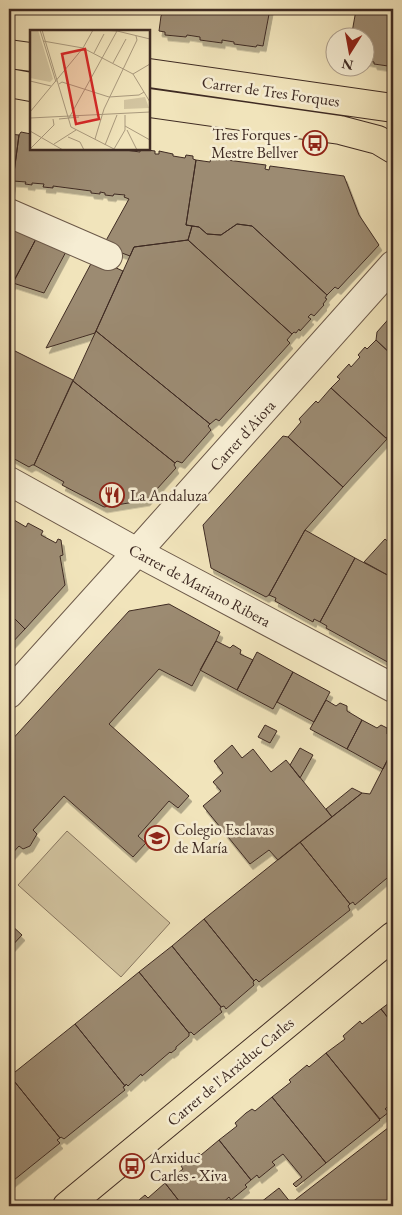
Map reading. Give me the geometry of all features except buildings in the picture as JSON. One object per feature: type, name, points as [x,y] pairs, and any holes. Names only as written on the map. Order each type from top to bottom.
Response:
[{"type":"main road","points":[[9,54],[30,57]]},
{"type":"main road","name":"Carrer de Tres Forques","points":[[150,73],[393,108]]},
{"type":"main road","points":[[9,83],[30,87]]},
{"type":"main road","name":"Carrer de Tres Forques","points":[[150,103],[340,130],[378,140],[393,149]]},
{"type":"main road","name":"Carrer de l'Arxiduc Carles","points":[[67,1206],[393,936]]},
{"type":"street","points":[[9,213],[108,256]]},
{"type":"street","name":"Carrer d'Aiora","points":[[9,694],[393,264]]},
{"type":"street","name":"Carrer de Mariano Ribera","points":[[9,481],[137,552],[393,688]]},
{"type":"shaded area","points":[[67,831],[170,923],[121,977],[18,885]]},
{"type":"place","name":"Tres Forques - Mestre Bellver","points":[[315,143]]},
{"type":"place","name":"La Andaluza","points":[[112,495]]},
{"type":"place","name":"Colegio Esclavas de María","points":[[157,838]]},
{"type":"place","name":"Arxiduc Carles - Xiva","points":[[132,1166]]}]
